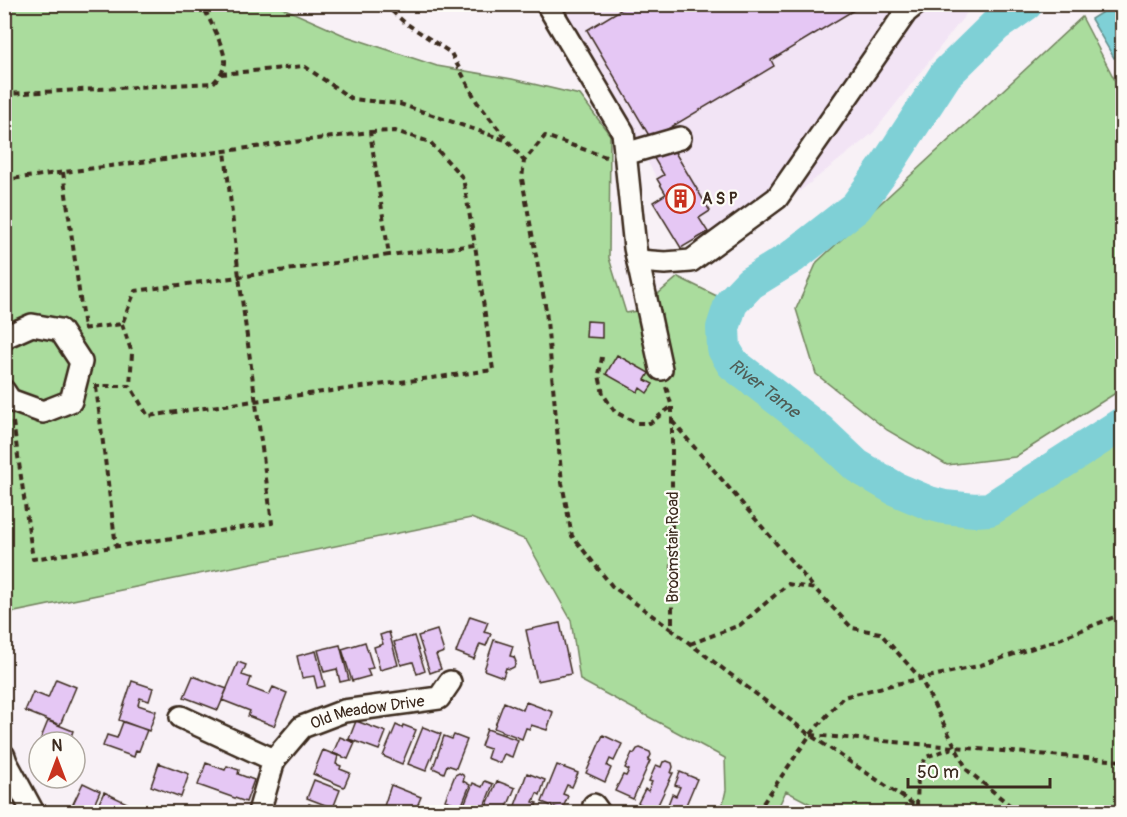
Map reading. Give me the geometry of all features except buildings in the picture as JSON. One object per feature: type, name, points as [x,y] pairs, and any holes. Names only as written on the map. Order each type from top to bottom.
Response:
[{"type":"street","points":[[547,4],[622,132],[635,248],[661,369]]},
{"type":"street","points":[[638,261],[665,264],[691,261],[777,198],[911,8]]},
{"type":"street","points":[[625,158],[680,138]]},
{"type":"street","points":[[4,339],[32,324],[60,330],[81,362],[86,386],[71,401],[43,412],[7,395]]},
{"type":"street","name":"Old Meadow Drive","points":[[259,813],[274,760],[302,727],[344,711],[439,698],[450,682]]},
{"type":"street","points":[[180,717],[274,760]]},
{"type":"street","points":[[4,756],[33,813]]},
{"type":"path","points":[[4,94],[213,83],[221,74],[225,63],[223,51],[202,4]]},
{"type":"path","points":[[384,4],[404,22],[452,53],[477,102],[524,161]]},
{"type":"path","points":[[221,74],[304,66],[352,99],[400,104],[508,141]]},
{"type":"path","points":[[4,180],[370,132],[395,131],[430,142],[463,178],[475,245],[493,370],[148,416],[130,386],[132,353],[122,324],[135,291],[475,245]]},
{"type":"path","points":[[370,132],[389,255]]},
{"type":"path","points":[[625,158],[545,136],[524,161],[522,179],[546,310],[562,483],[572,536],[612,586],[810,735],[925,813]]},
{"type":"path","points":[[7,395],[33,559],[272,523],[254,401],[225,151]]},
{"type":"path","points":[[63,172],[84,328]]},
{"type":"path","points":[[60,330],[122,324]]},
{"type":"path","points":[[602,357],[599,375],[603,394],[615,412],[636,423],[650,423],[672,407]]},
{"type":"path","name":"Broomstair Road","points":[[661,369],[672,407],[672,630]]},
{"type":"path","points":[[116,547],[86,386],[130,386]]},
{"type":"path","points":[[672,421],[815,589],[852,628],[880,633],[921,679],[967,770],[1017,813]]},
{"type":"path","points":[[690,644],[740,625],[788,584],[815,589]]},
{"type":"path","points":[[757,813],[810,735],[843,697],[978,666],[1054,641],[1122,614]]},
{"type":"path","points":[[810,735],[1122,761]]},
{"type":"path","points":[[917,806],[918,775],[926,757],[956,747]]},
{"type":"shaded area","points":[[557,5],[973,5],[873,133],[707,265]]},
{"type":"green space","points":[[5,5],[276,5],[346,36],[437,66],[512,79],[580,95],[610,135],[609,258],[626,313],[653,308],[659,293],[678,277],[731,303],[723,334],[725,348],[733,364],[820,431],[857,466],[897,489],[929,503],[944,507],[990,509],[1122,424],[1122,812],[826,812],[786,791],[776,812],[721,812],[726,790],[725,758],[580,680],[571,620],[526,540],[471,518],[5,614]]},
{"type":"green space","points":[[1082,17],[1122,94],[1122,389],[1015,457],[947,465],[887,430],[816,374],[796,309],[817,262]]},
{"type":"water","points":[[1115,4],[1122,5],[1122,53],[1114,58],[1091,19]]},
{"type":"waterway","name":"River Tame","points":[[1026,4],[995,26],[946,74],[888,163],[856,207],[792,257],[750,283],[731,303],[723,328],[724,349],[733,364],[820,431],[857,466],[896,489],[944,507],[990,509],[1122,424]]},
{"type":"place","name":"A S P","points":[[681,198]]}]
